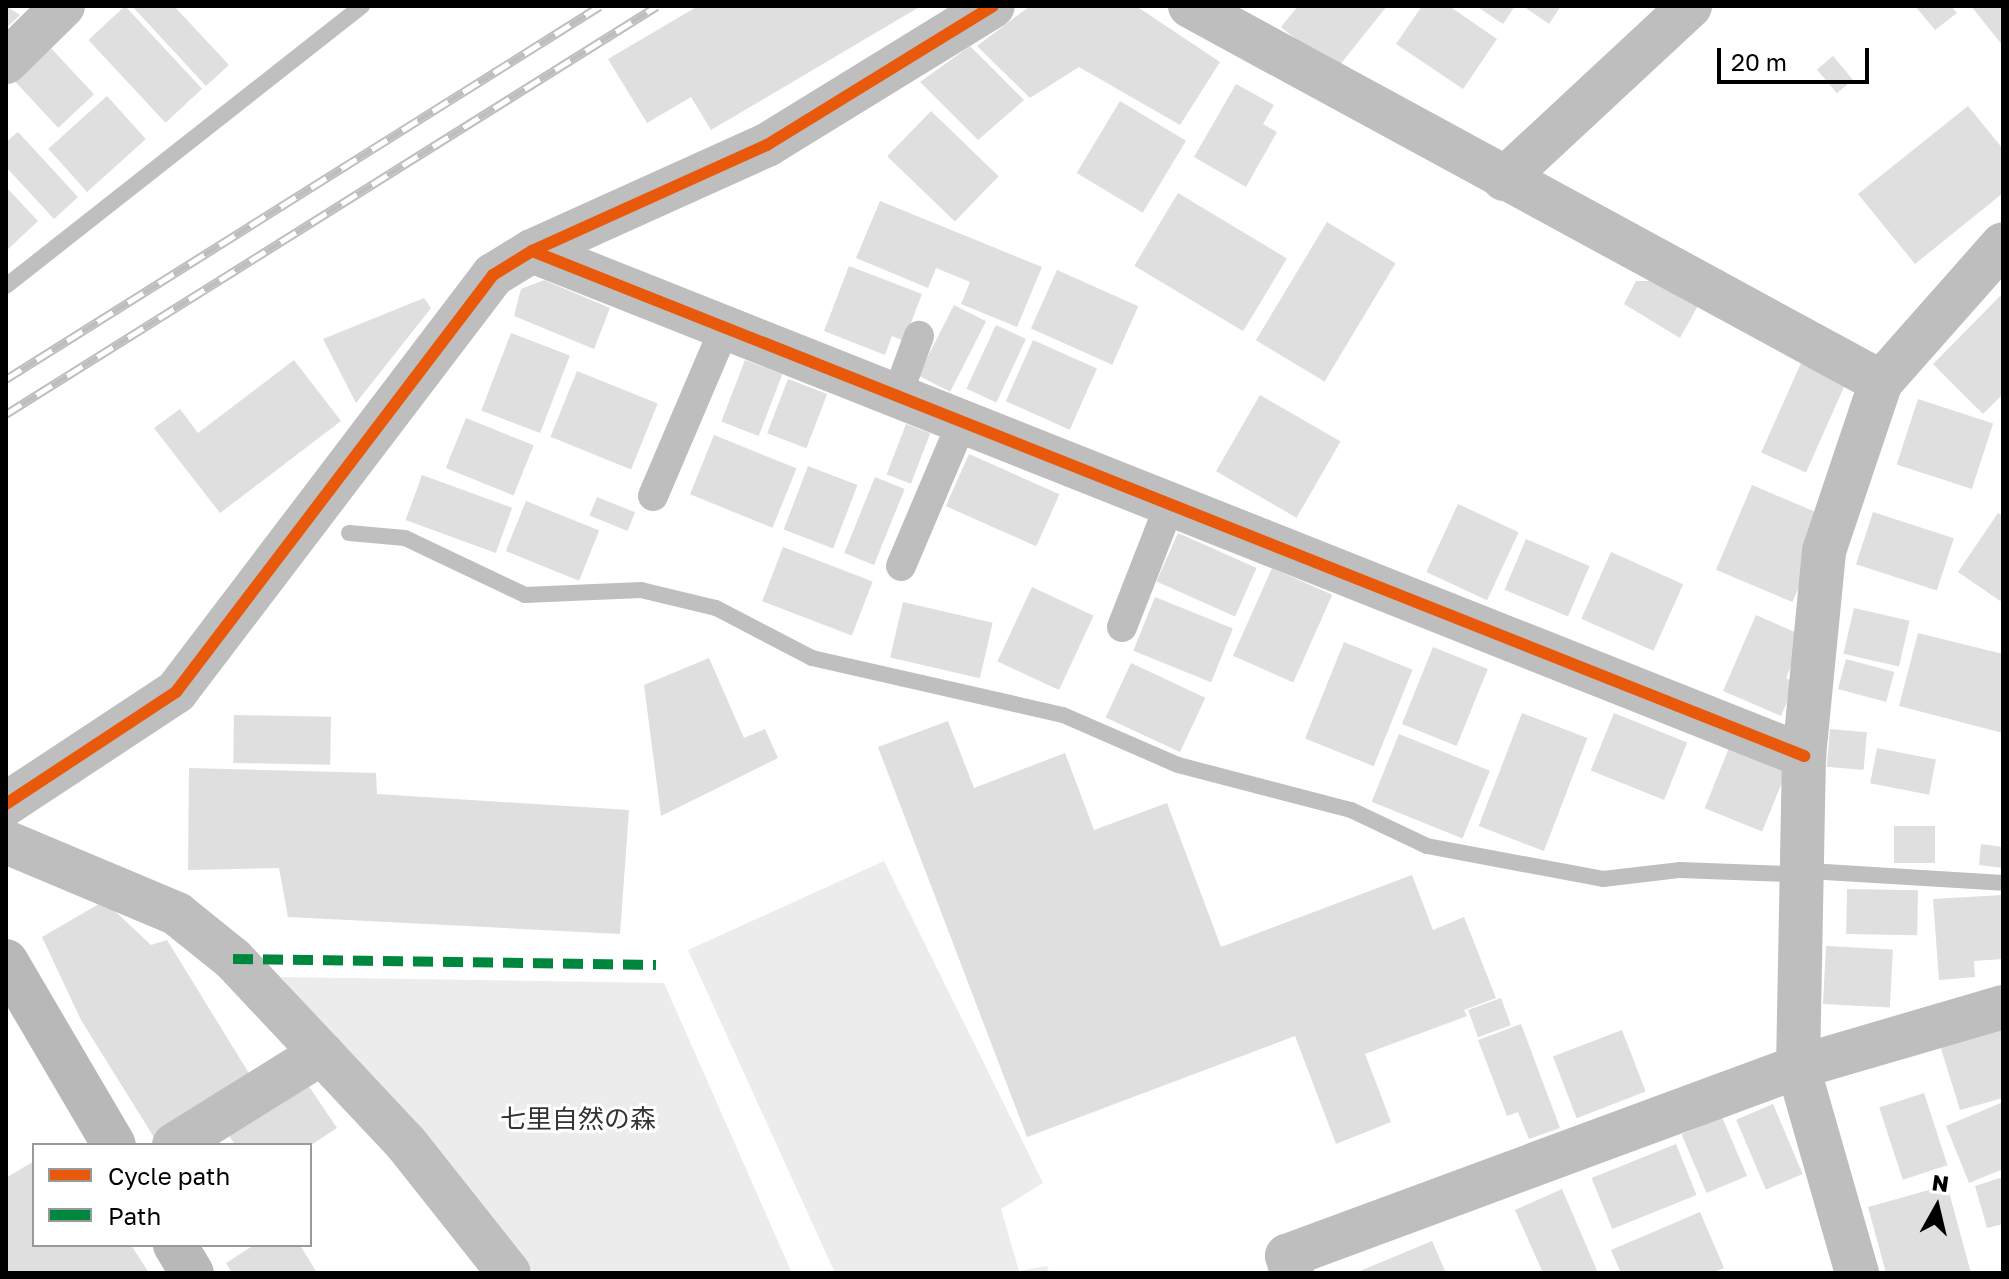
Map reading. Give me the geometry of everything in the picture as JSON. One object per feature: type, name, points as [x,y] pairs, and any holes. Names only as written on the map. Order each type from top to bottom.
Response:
[{"type":"street","points":[[6,62],[63,6]]},
{"type":"street","points":[[6,804],[176,692],[493,275],[532,251],[767,145],[993,6]]},
{"type":"street","points":[[1190,6],[1881,382]]},
{"type":"street","points":[[1504,179],[1690,6]]},
{"type":"street","points":[[1857,1273],[1798,1067],[1804,756],[1824,551],[1881,382],[2003,244]]},
{"type":"street","points":[[532,251],[1804,756]]},
{"type":"street","points":[[6,842],[177,914],[233,959],[405,1142],[509,1273]]},
{"type":"street","points":[[6,961],[113,1143]]},
{"type":"street","points":[[1292,1273],[1287,1256],[1798,1067],[2003,1007]]},
{"type":"street","points":[[177,1143],[322,1053]]},
{"type":"street","points":[[176,1247],[192,1273]]},
{"type":"lane","points":[[653,496],[725,327]]},
{"type":"lane","points":[[897,396],[919,336]]},
{"type":"lane","points":[[901,566],[962,422]]},
{"type":"lane","points":[[1122,627],[1170,504]]},
{"type":"green space","points":[[884,861],[1043,1183],[1001,1209],[1019,1271],[1047,1266],[1049,1273],[835,1273],[688,950]]},
{"type":"green space","name":"七里自然の森","points":[[281,977],[664,983],[792,1273],[534,1273]]},
{"type":"building","points":[[6,6],[20,15],[6,28]]},
{"type":"building","points":[[125,6],[202,89],[165,123],[88,40]]},
{"type":"building","points":[[132,6],[174,6],[229,65],[206,86]]},
{"type":"building","points":[[698,6],[921,6],[711,130],[691,97],[647,123],[608,59]]},
{"type":"building","points":[[1030,6],[1136,6],[1220,62],[1180,125],[1079,67],[1030,98],[977,46]]},
{"type":"building","points":[[1298,6],[1387,6],[1335,71],[1281,27]]},
{"type":"building","points":[[1422,6],[1449,6],[1497,39],[1463,89],[1396,44]]},
{"type":"building","points":[[1476,6],[1515,6],[1503,24]]},
{"type":"building","points":[[1523,6],[1561,6],[1549,24]]},
{"type":"building","points":[[1915,6],[1951,6],[1957,13],[1935,30]]},
{"type":"building","points":[[1971,6],[2003,6],[2003,46]]},
{"type":"building","points":[[49,46],[94,94],[58,128],[13,79]]},
{"type":"building","points":[[970,46],[1024,100],[978,140],[920,82]]},
{"type":"building","points":[[1833,56],[1853,80],[1837,93],[1817,69]]},
{"type":"building","points":[[1236,84],[1274,105],[1263,124],[1277,132],[1246,187],[1194,157]]},
{"type":"building","points":[[107,96],[146,139],[87,192],[48,149]]},
{"type":"building","points":[[1120,101],[1186,141],[1143,213],[1077,173]]},
{"type":"building","points":[[1968,106],[2003,149],[2003,193],[1915,264],[1858,194]]},
{"type":"building","points":[[931,111],[999,176],[955,222],[887,156]]},
{"type":"building","points":[[18,132],[78,197],[54,219],[6,167],[6,142]]},
{"type":"building","points":[[6,187],[38,221],[6,251]]},
{"type":"building","points":[[1178,193],[1287,258],[1243,331],[1134,266]]},
{"type":"building","points":[[880,201],[1042,267],[1017,327],[961,304],[970,282],[936,268],[928,288],[856,258]]},
{"type":"building","points":[[1327,222],[1396,263],[1324,381],[1256,340]]},
{"type":"building","points":[[849,266],[922,294],[904,341],[892,336],[885,355],[824,331]]},
{"type":"building","points":[[1057,270],[1138,306],[1112,365],[1031,328]]},
{"type":"building","points":[[544,280],[610,308],[594,349],[514,316],[521,289]]},
{"type":"building","points":[[1636,281],[1665,281],[1700,302],[1680,338],[1624,304]]},
{"type":"building","points":[[2003,293],[2003,394],[1983,414],[1933,364]]},
{"type":"building","points":[[424,298],[431,308],[356,403],[323,339]]},
{"type":"building","points":[[954,305],[986,321],[950,392],[918,375]]},
{"type":"building","points":[[996,325],[1026,339],[996,402],[966,388]]},
{"type":"building","points":[[511,333],[570,356],[540,433],[481,410]]},
{"type":"building","points":[[1033,340],[1097,368],[1070,430],[1006,401]]},
{"type":"building","points":[[294,360],[341,421],[220,513],[154,428],[180,409],[198,433]]},
{"type":"building","points":[[745,360],[782,374],[759,436],[721,422]]},
{"type":"building","points":[[1801,363],[1846,383],[1806,472],[1761,453]]},
{"type":"building","points":[[577,371],[658,404],[631,469],[550,437]]},
{"type":"building","points":[[788,379],[827,394],[806,448],[767,433]]},
{"type":"building","points":[[1260,395],[1341,442],[1297,518],[1216,471]]},
{"type":"building","points":[[1918,399],[1993,423],[1972,489],[1897,465]]},
{"type":"building","points":[[466,418],[534,445],[513,495],[446,468]]},
{"type":"building","points":[[906,424],[930,433],[911,484],[887,474]]},
{"type":"building","points":[[714,435],[797,468],[773,528],[690,494]]},
{"type":"building","points":[[969,454],[1059,494],[1036,546],[946,506]]},
{"type":"building","points":[[808,466],[857,485],[833,548],[784,529]]},
{"type":"building","points":[[422,475],[512,508],[496,553],[406,520]]},
{"type":"building","points":[[875,477],[905,489],[874,565],[844,553]]},
{"type":"building","points":[[1752,485],[1828,517],[1792,602],[1716,570]]},
{"type":"building","points":[[597,497],[635,512],[628,531],[590,516]]},
{"type":"building","points":[[526,501],[599,531],[579,581],[506,551]]},
{"type":"building","points":[[1458,504],[1519,532],[1487,600],[1426,572]]},
{"type":"building","points":[[1873,512],[1954,538],[1937,591],[1856,564]]},
{"type":"building","points":[[1998,513],[2003,516],[2003,603],[1958,572]]},
{"type":"building","points":[[1178,533],[1257,568],[1235,616],[1156,581]]},
{"type":"building","points":[[1526,539],[1590,566],[1568,617],[1505,590]]},
{"type":"building","points":[[783,547],[873,581],[852,636],[762,601]]},
{"type":"building","points":[[1611,552],[1683,584],[1653,651],[1581,619]]},
{"type":"building","points":[[1272,568],[1332,595],[1293,683],[1233,656]]},
{"type":"building","points":[[1032,587],[1094,616],[1059,690],[997,661]]},
{"type":"building","points":[[1155,597],[1233,628],[1211,682],[1133,651]]},
{"type":"building","points":[[903,602],[993,623],[980,678],[890,658]]},
{"type":"building","points":[[1854,608],[1910,621],[1899,667],[1843,654]]},
{"type":"building","points":[[1756,615],[1804,636],[1786,678],[1795,683],[1781,716],[1723,691]]},
{"type":"building","points":[[1918,633],[2003,654],[2003,733],[1899,706]]},
{"type":"building","points":[[1344,642],[1413,670],[1374,766],[1305,738]]},
{"type":"building","points":[[1433,647],[1488,669],[1457,746],[1402,724]]},
{"type":"building","points":[[709,658],[744,738],[765,729],[778,758],[661,816],[644,685]]},
{"type":"building","points":[[1846,659],[1894,672],[1886,702],[1838,689]]},
{"type":"building","points":[[1131,663],[1205,698],[1180,752],[1106,717]]},
{"type":"building","points":[[1522,713],[1587,738],[1544,851],[1479,826]]},
{"type":"building","points":[[1614,713],[1687,743],[1664,800],[1591,770]]},
{"type":"building","points":[[234,715],[331,717],[330,765],[233,763]]},
{"type":"building","points":[[948,721],[974,788],[1065,753],[1094,830],[1167,803],[1221,947],[1412,875],[1433,930],[1464,917],[1496,998],[1464,1010],[1467,1016],[1365,1054],[1391,1122],[1336,1144],[1295,1036],[1027,1137],[878,747]]},
{"type":"building","points":[[1830,729],[1867,732],[1864,770],[1827,767]]},
{"type":"building","points":[[1399,734],[1490,771],[1463,838],[1372,802]]},
{"type":"building","points":[[1729,748],[1786,771],[1762,831],[1705,808]]},
{"type":"building","points":[[1877,748],[1936,759],[1929,795],[1870,783]]},
{"type":"building","points":[[189,768],[376,773],[377,794],[629,810],[620,934],[288,917],[279,868],[188,870]]},
{"type":"building","points":[[1894,826],[1935,826],[1935,863],[1894,863]]},
{"type":"building","points":[[1981,844],[2003,847],[2003,868],[1979,865]]},
{"type":"building","points":[[1847,889],[1918,890],[1917,935],[1846,934]]},
{"type":"building","points":[[2003,895],[2003,959],[1974,961],[1975,977],[1939,980],[1933,899]]},
{"type":"building","points":[[104,901],[151,945],[167,940],[250,1075],[155,1139],[81,1020],[42,937]]},
{"type":"building","points":[[1826,946],[1893,950],[1890,1007],[1823,1004]]},
{"type":"building","points":[[1501,998],[1511,1025],[1478,1037],[1468,1010]]},
{"type":"building","points":[[2003,1023],[2003,1098],[1960,1110],[1939,1042]]},
{"type":"building","points":[[1521,1024],[1560,1128],[1529,1139],[1518,1112],[1507,1116],[1478,1040]]},
{"type":"building","points":[[1622,1030],[1646,1092],[1577,1118],[1553,1057]]},
{"type":"building","points":[[304,1079],[337,1128],[312,1144],[234,1143],[226,1131]]},
{"type":"building","points":[[1924,1093],[1947,1165],[1903,1180],[1879,1108]]},
{"type":"building","points":[[2003,1102],[2003,1169],[1969,1183],[1946,1126]]},
{"type":"building","points":[[1773,1104],[1803,1174],[1766,1190],[1736,1120]]},
{"type":"building","points":[[1722,1117],[1747,1176],[1707,1193],[1681,1134]]},
{"type":"building","points":[[1676,1144],[1697,1195],[1612,1229],[1592,1178]]},
{"type":"building","points":[[32,1162],[32,1247],[132,1247],[149,1273],[6,1273],[6,1178]]},
{"type":"building","points":[[2003,1177],[2003,1224],[1987,1228],[1975,1186]]},
{"type":"building","points":[[1947,1185],[1971,1273],[1886,1273],[1868,1207]]},
{"type":"building","points":[[1562,1189],[1598,1273],[1543,1273],[1515,1210]]},
{"type":"building","points":[[1700,1212],[1724,1268],[1712,1273],[1621,1273],[1611,1250]]},
{"type":"building","points":[[1432,1241],[1446,1273],[1355,1273]]},
{"type":"building","points":[[251,1247],[301,1247],[317,1273],[232,1273],[226,1263]]},
{"type":"waterway","points":[[6,286],[362,6]]},
{"type":"waterway","points":[[349,533],[405,538],[525,595],[641,590],[716,608],[812,658],[1063,715],[1178,765],[1351,810],[1427,846],[1603,879],[1680,870],[1786,874]]},
{"type":"waterway","points":[[1825,872],[2003,883]]},
{"type":"railway","points":[[6,379],[600,6]]},
{"type":"railway","points":[[6,414],[657,6]]},
{"type":"marked path","points":[[233,959],[656,965]]},
{"type":"cycle path","points":[[6,804],[176,692],[493,275],[532,251],[767,145],[993,6]]},
{"type":"cycle path","points":[[532,251],[1804,756]]}]
